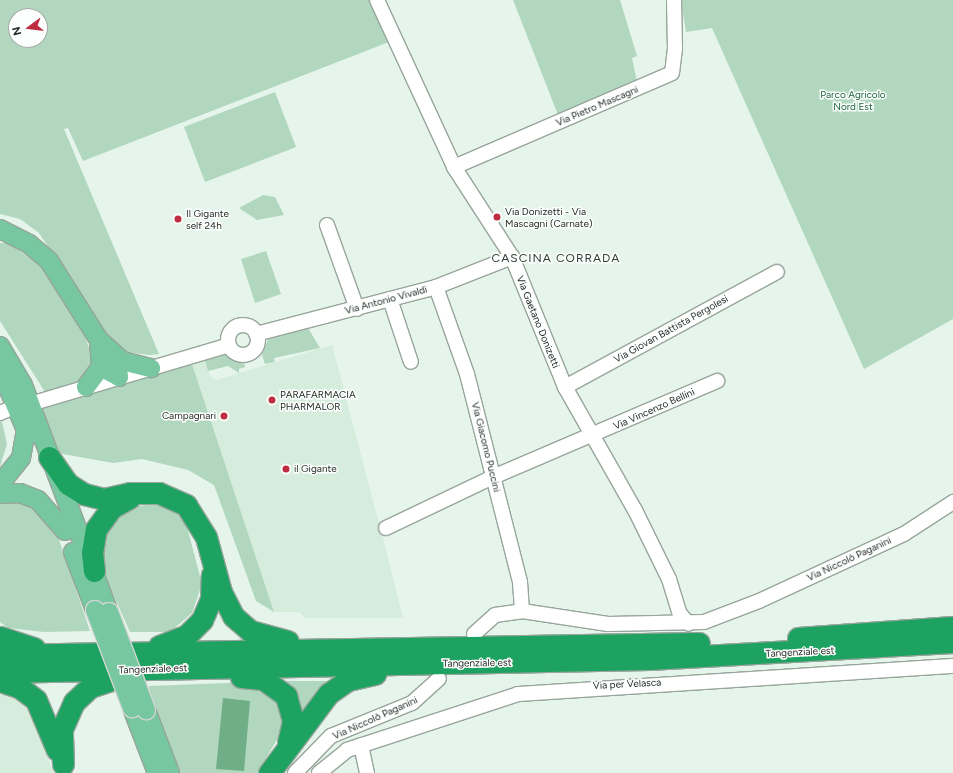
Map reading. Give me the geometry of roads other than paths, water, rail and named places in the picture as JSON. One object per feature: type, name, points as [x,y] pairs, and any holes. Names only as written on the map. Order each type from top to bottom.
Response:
[{"type":"highway","points":[[49,456],[68,484],[84,494],[104,499],[142,492],[164,494],[191,510],[206,537],[212,564],[227,606],[250,631],[281,641],[327,641],[344,650]]},
{"type":"highway","points":[[94,571],[92,548],[100,521],[111,508],[142,492]]},
{"type":"highway","points":[[142,651],[180,639],[196,627],[211,599],[212,564]]},
{"type":"highway","name":"Tangenziale est","points":[[0,655],[62,652],[344,650],[734,642],[953,627]]},
{"type":"highway","points":[[0,637],[19,645],[62,652]]},
{"type":"highway","name":"Tangenziale est","points":[[0,672],[152,670],[183,668],[432,672],[953,642]]},
{"type":"highway","points":[[183,668],[212,678],[260,678],[276,686],[286,696],[293,716],[287,744]]},
{"type":"highway","points":[[64,768],[63,724],[77,698],[108,679],[152,670]]},
{"type":"highway","points":[[269,773],[287,744],[323,699],[348,680],[362,675],[432,672]]},
{"type":"highway","points":[[0,681],[19,687],[36,700],[64,768]]},
{"type":"main road","points":[[0,229],[29,244],[49,261],[106,352],[119,377]]},
{"type":"main road","points":[[0,346],[23,385],[94,571],[102,611]]},
{"type":"main road","points":[[106,352],[151,368]]},
{"type":"main road","points":[[86,387],[99,372],[106,352]]},
{"type":"main road","points":[[0,369],[26,429],[65,531],[102,611],[139,709],[157,773]]},
{"type":"main road","points":[[0,484],[18,464],[26,429]]},
{"type":"main road","points":[[0,494],[20,493],[38,500],[65,531]]},
{"type":"main road","points":[[139,709],[170,773]]},
{"type":"street","name":"Via Gaetano Donizetti","points":[[377,0],[454,167],[512,257],[565,387],[591,437],[635,510],[677,602],[684,622]]},
{"type":"street","name":"Via Pietro Mascagni","points":[[454,167],[672,73],[675,48],[674,0]]},
{"type":"street","points":[[327,225],[357,309]]},
{"type":"street","name":"Via Antonio Vivaldi","points":[[256,334],[357,309],[436,287],[512,257]]},
{"type":"street","name":"Via Giovan Battista Pergolesi","points":[[565,387],[777,272]]},
{"type":"street","name":"Via Giacomo Puccini","points":[[436,287],[467,374],[520,582],[522,611]]},
{"type":"street","points":[[390,299],[410,362]]},
{"type":"street","points":[[238,326],[247,326],[256,334],[255,348],[247,354],[235,352],[229,345],[231,332],[238,326]]},
{"type":"street","points":[[37,402],[229,345]]},
{"type":"street","name":"Via Vincenzo Bellini","points":[[386,528],[493,477],[591,437],[717,381]]},
{"type":"street","name":"Via Niccolò Paganini","points":[[474,634],[495,615],[522,611],[586,622],[643,625],[684,622],[740,608],[904,534],[953,502]]},
{"type":"street","name":"Via per Velasca","points":[[319,773],[340,755],[361,745],[518,694],[953,666]]},
{"type":"street","name":"Via Niccolò Paganini","points":[[295,773],[331,736],[412,703],[432,672]]},
{"type":"street","points":[[361,745],[367,773]]},
{"type":"place","name":"Via Donizetti - Via Mascagni (Carnate)","points":[[497,217]]},
{"type":"place","name":"Il Gigante self 24h","points":[[178,219]]},
{"type":"place","name":"PARAFARMACIA PHARMALOR","points":[[272,400]]},
{"type":"place","name":"Campagnari","points":[[224,416]]},
{"type":"place","name":"il Gigante","points":[[286,469]]},
{"type":"district","name":"CASCINA CORRADA","points":[[556,259]]},
{"type":"park label","name":"Parco Agricolo Nord Est","points":[[853,100]]}]
